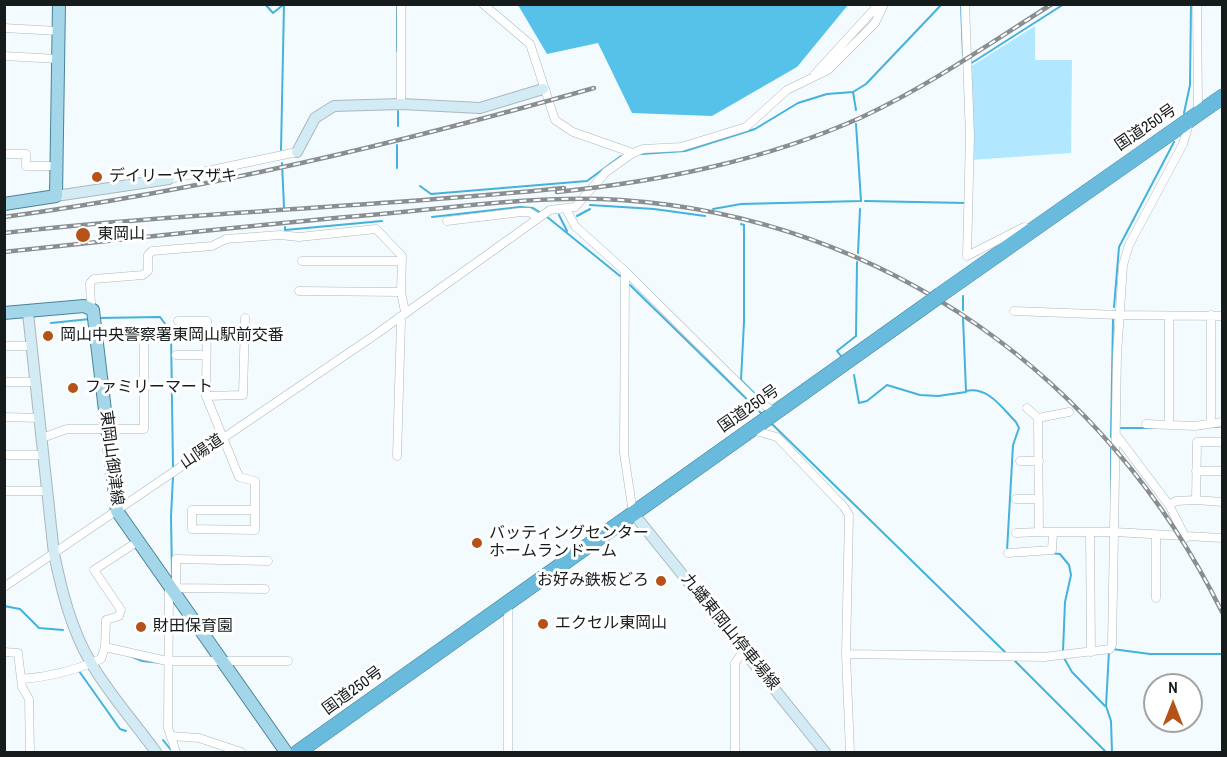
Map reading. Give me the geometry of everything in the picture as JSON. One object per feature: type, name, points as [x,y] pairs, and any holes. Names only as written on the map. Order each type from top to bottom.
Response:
[{"type":"highway","name":"国道250号","points":[[298,753],[1222,97]]},
{"type":"main road","points":[[4,204],[56,196],[58,4]]},
{"type":"main road","points":[[4,314],[91,307]]},
{"type":"main road","name":"東岡山御津線","points":[[91,307],[94,313],[117,511],[286,753]]},
{"type":"street","points":[[401,4],[401,104]]},
{"type":"street","points":[[483,4],[530,44],[537,59],[543,89],[555,120],[565,128],[633,153]]},
{"type":"street","points":[[809,79],[879,4]]},
{"type":"street","points":[[849,753],[846,654],[849,515],[777,437],[752,398],[625,271],[575,226],[566,209],[575,207],[606,172],[633,153],[643,149],[681,147],[746,127],[787,90],[828,70],[875,23],[884,4]]},
{"type":"street","points":[[965,4],[970,136],[967,256],[1024,227],[1033,230]]},
{"type":"street","points":[[846,654],[1044,657],[1109,649],[1119,315],[1123,265],[1129,245],[1184,144],[1190,120],[1198,109],[1197,4]]},
{"type":"street","points":[[4,28],[58,31]]},
{"type":"street","points":[[4,56],[58,58]]},
{"type":"street","points":[[56,196],[169,179],[297,152],[312,122],[330,108],[401,104],[480,108],[543,89]]},
{"type":"street","points":[[1169,133],[1177,133],[1184,144]]},
{"type":"street","points":[[4,154],[26,154],[26,166],[56,166]]},
{"type":"street","name":"山陽道","points":[[4,587],[223,438],[539,217],[550,210],[566,209]]},
{"type":"street","points":[[447,220],[520,212],[529,212],[539,217]]},
{"type":"street","points":[[91,307],[90,283],[94,279],[143,275],[148,272],[148,255],[152,251],[212,246],[226,239],[280,235],[299,237],[376,229],[402,256],[400,261],[402,314],[397,456]]},
{"type":"street","points":[[302,261],[400,261]]},
{"type":"street","points":[[625,271],[624,453],[633,513]]},
{"type":"street","points":[[299,291],[401,292]]},
{"type":"street","points":[[1014,311],[1222,316]]},
{"type":"street","points":[[28,313],[54,554],[83,667],[156,753]]},
{"type":"street","points":[[1211,315],[1211,423]]},
{"type":"street","points":[[1169,316],[1169,425]]},
{"type":"street","points":[[207,398],[243,395],[245,318]]},
{"type":"street","points":[[178,321],[207,321],[207,398],[239,477],[255,481],[255,510],[255,530],[192,530],[192,510],[255,510]]},
{"type":"street","points":[[42,438],[67,429],[144,429],[144,345]]},
{"type":"street","points":[[4,346],[32,346]]},
{"type":"street","points":[[176,355],[206,355]]},
{"type":"street","points":[[4,382],[36,382]]},
{"type":"street","points":[[1027,408],[1038,418],[1039,532]]},
{"type":"street","points":[[1038,418],[1069,412]]},
{"type":"street","points":[[4,417],[40,418]]},
{"type":"street","points":[[1146,424],[1195,426],[1222,422]]},
{"type":"street","points":[[1116,435],[1169,505],[1186,538]]},
{"type":"street","points":[[1196,500],[1197,442],[1222,442]]},
{"type":"street","points":[[4,455],[43,455]]},
{"type":"street","points":[[1020,461],[1039,461]]},
{"type":"street","points":[[1196,471],[1222,471]]},
{"type":"street","points":[[4,491],[47,491]]},
{"type":"street","points":[[1016,499],[1039,499]]},
{"type":"street","points":[[1169,505],[1176,501],[1222,502]]},
{"type":"street","name":"九蟠東岡山停車場線","points":[[633,513],[825,753]]},
{"type":"street","points":[[1008,553],[1052,550],[1053,532]]},
{"type":"street","points":[[1090,532],[1091,652]]},
{"type":"street","points":[[1016,533],[1112,532],[1156,537],[1222,538]]},
{"type":"street","points":[[1156,537],[1156,598]]},
{"type":"street","points":[[21,679],[48,677],[83,667],[100,659],[105,647],[106,620],[119,616],[121,610],[94,570],[137,542]]},
{"type":"street","points":[[176,753],[171,736],[167,661],[176,559],[268,561]]},
{"type":"street","points":[[174,590],[265,590]]},
{"type":"street","points":[[508,602],[508,753]]},
{"type":"street","points":[[105,647],[167,661],[288,661]]},
{"type":"street","points":[[735,753],[735,663],[744,650]]},
{"type":"street","points":[[4,652],[18,653],[22,687],[29,699],[30,753]]},
{"type":"street","points":[[171,736],[199,738],[241,753]]},
{"type":"shaded area","points":[[518,5],[848,5],[797,67],[712,116],[632,113],[598,43],[547,54]]},
{"type":"shaded area","points":[[1035,26],[1035,60],[1072,60],[1071,153],[971,160],[970,67]]},
{"type":"waterway","points":[[265,4],[273,13],[283,5]]},
{"type":"waterway","points":[[281,150],[284,4]]},
{"type":"waterway","points":[[397,4],[397,51]]},
{"type":"waterway","points":[[641,154],[685,151],[755,129],[798,103],[827,94],[853,92],[866,84],[942,4]]},
{"type":"waterway","points":[[961,4],[963,55]]},
{"type":"waterway","points":[[970,64],[1064,4]]},
{"type":"waterway","points":[[1184,113],[1190,85],[1191,4]]},
{"type":"waterway","points":[[853,92],[856,110]]},
{"type":"waterway","points":[[398,111],[398,126]]},
{"type":"waterway","points":[[856,124],[861,201]]},
{"type":"waterway","points":[[1114,307],[1119,247],[1174,142]]},
{"type":"waterway","points":[[397,145],[397,168]]},
{"type":"waterway","points":[[420,186],[431,194],[587,181],[621,156]]},
{"type":"waterway","points":[[282,163],[284,207]]},
{"type":"waterway","points":[[713,209],[741,204],[861,201]]},
{"type":"waterway","points":[[865,201],[966,203]]},
{"type":"waterway","points":[[590,205],[654,209],[705,216]]},
{"type":"waterway","points":[[432,217],[520,207],[533,208],[541,213]]},
{"type":"waterway","points":[[577,216],[590,209]]},
{"type":"waterway","points":[[858,253],[860,209]]},
{"type":"waterway","points":[[559,215],[567,231]]},
{"type":"waterway","points":[[546,216],[620,276]]},
{"type":"waterway","points":[[285,227],[285,230],[382,221]]},
{"type":"waterway","points":[[741,224],[744,225],[744,322],[741,380],[756,395]]},
{"type":"waterway","points":[[841,356],[837,351],[856,336],[857,262]]},
{"type":"waterway","points":[[630,285],[763,415]]},
{"type":"waterway","points":[[963,296],[963,310]]},
{"type":"waterway","points":[[98,318],[160,317],[171,332],[173,467]]},
{"type":"waterway","points":[[963,318],[966,391],[974,390],[994,399],[1019,428],[1013,445],[1007,551]]},
{"type":"waterway","points":[[51,323],[90,319]]},
{"type":"waterway","points":[[1111,437],[1113,319]]},
{"type":"waterway","points":[[854,375],[859,403],[867,401],[887,385],[920,395],[938,396],[966,392]]},
{"type":"waterway","points":[[771,423],[1007,654]]},
{"type":"waterway","points":[[1215,427],[1222,426]]},
{"type":"waterway","points":[[1119,428],[1155,428]]},
{"type":"waterway","points":[[1188,429],[1200,429]]},
{"type":"waterway","points":[[1111,449],[1111,499]]},
{"type":"waterway","points":[[172,576],[173,477]]},
{"type":"waterway","points":[[1050,553],[1060,554],[1069,565],[1071,575],[1065,602],[1063,651]]},
{"type":"waterway","points":[[4,606],[20,609],[39,628],[63,630]]},
{"type":"waterway","points":[[1112,649],[1150,654],[1222,654]]},
{"type":"waterway","points":[[1109,651],[1106,706],[1111,721],[1112,752]]},
{"type":"waterway","points":[[130,656],[142,661],[162,663]]},
{"type":"waterway","points":[[1012,658],[1106,752]]},
{"type":"waterway","points":[[1064,658],[1072,672],[1105,706]]},
{"type":"waterway","points":[[79,671],[120,729],[126,731]]},
{"type":"waterway","points":[[163,740],[171,750]]},
{"type":"railway","points":[[557,192],[635,182],[712,167],[823,133],[860,118],[909,93],[1052,4]]},
{"type":"railway","points":[[4,217],[153,193],[301,163],[448,128],[594,88]]},
{"type":"railway","points":[[4,233],[564,188]]},
{"type":"railway","points":[[4,252],[477,204],[564,199],[621,200],[718,213],[810,239],[897,277],[977,325],[1051,384],[1117,451],[1174,528],[1222,612]]},
{"type":"place","name":"デイリーヤマザキ","points":[[97,177]]},
{"type":"place","name":"東岡山","points":[[83,235]]},
{"type":"place","name":"岡山中央警察署東岡山駅前交番","points":[[48,336]]},
{"type":"place","name":"ファミリーマート","points":[[73,388]]},
{"type":"place","name":"バッティングセンター ホームランドーム","points":[[477,543]]},
{"type":"place","name":"お好み鉄板どろ","points":[[661,581]]},
{"type":"place","name":"エクセル東岡山","points":[[543,624]]},
{"type":"place","name":"財田保育園","points":[[141,627]]}]
